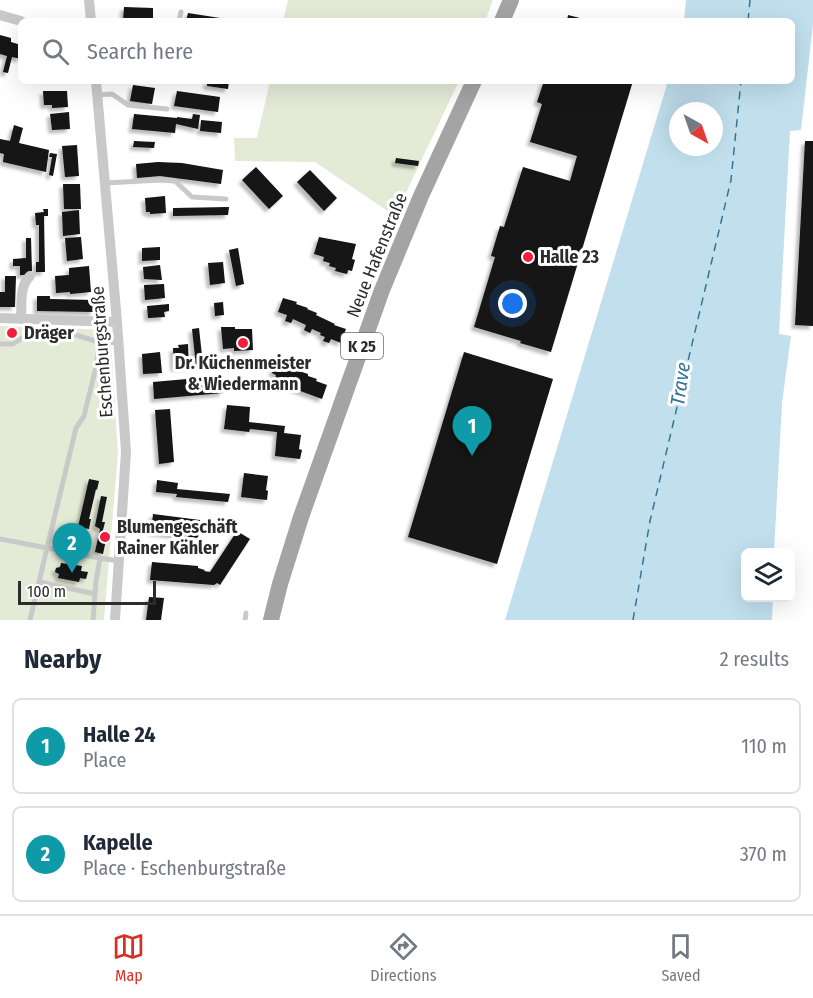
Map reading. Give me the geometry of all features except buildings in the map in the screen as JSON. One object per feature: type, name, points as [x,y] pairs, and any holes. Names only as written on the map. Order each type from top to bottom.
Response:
[{"type":"main road","name":"Neue Hafenstraße","points":[[271,620],[297,528],[382,290],[421,196],[473,84]]},
{"type":"street","points":[[89,0],[91,18]]},
{"type":"street","points":[[0,15],[18,20]]},
{"type":"street","name":"Eschenburgstraße","points":[[96,84],[119,343],[126,452],[115,620]]},
{"type":"street","points":[[21,319],[23,287],[30,276]]},
{"type":"street","points":[[0,318],[117,322]]},
{"type":"lane","points":[[180,18],[181,12]]},
{"type":"lane","points":[[97,95],[112,94],[128,105],[167,109]]},
{"type":"lane","points":[[105,183],[168,180],[175,181],[192,197],[226,199]]},
{"type":"lane","points":[[0,344],[13,344],[34,330],[67,332],[98,342],[119,343]]},
{"type":"lane","points":[[30,620],[76,428],[84,416],[97,363],[98,342]]},
{"type":"lane","points":[[0,539],[119,561]]},
{"type":"lane","points":[[93,620],[100,558]]},
{"type":"lane","points":[[39,582],[95,594]]},
{"type":"lane","points":[[245,620],[246,613]]},
{"type":"green space","points":[[288,0],[493,0],[486,18],[284,18]]},
{"type":"green space","points":[[269,84],[458,84],[395,216],[315,162],[235,161],[234,138],[257,138]]},
{"type":"green space","points":[[0,326],[110,330],[118,453],[104,620],[0,620]]},
{"type":"water","name":"Trave","points":[[686,0],[813,0],[813,24],[801,130],[790,131],[779,334],[791,336],[782,403],[774,548],[741,548],[741,602],[773,602],[772,620],[505,620],[667,84],[795,84],[795,18],[684,18]]},
{"type":"ferry route","points":[[748,18],[750,0]]},
{"type":"ferry route","points":[[633,620],[650,521],[731,180],[741,84]]},
{"type":"place","name":"Halle 23","points":[[528,257]]},
{"type":"place","name":"Dräger","points":[[12,333]]},
{"type":"place","name":"Dr. Küchenmeister & Wiedermann","points":[[243,343]]},
{"type":"place","name":"Halle 24","points":[[472,456]]},
{"type":"place","name":"Blumengeschäft Rainer Kähler","points":[[105,537]]},
{"type":"place","name":"Kapelle","points":[[72,573]]}]
